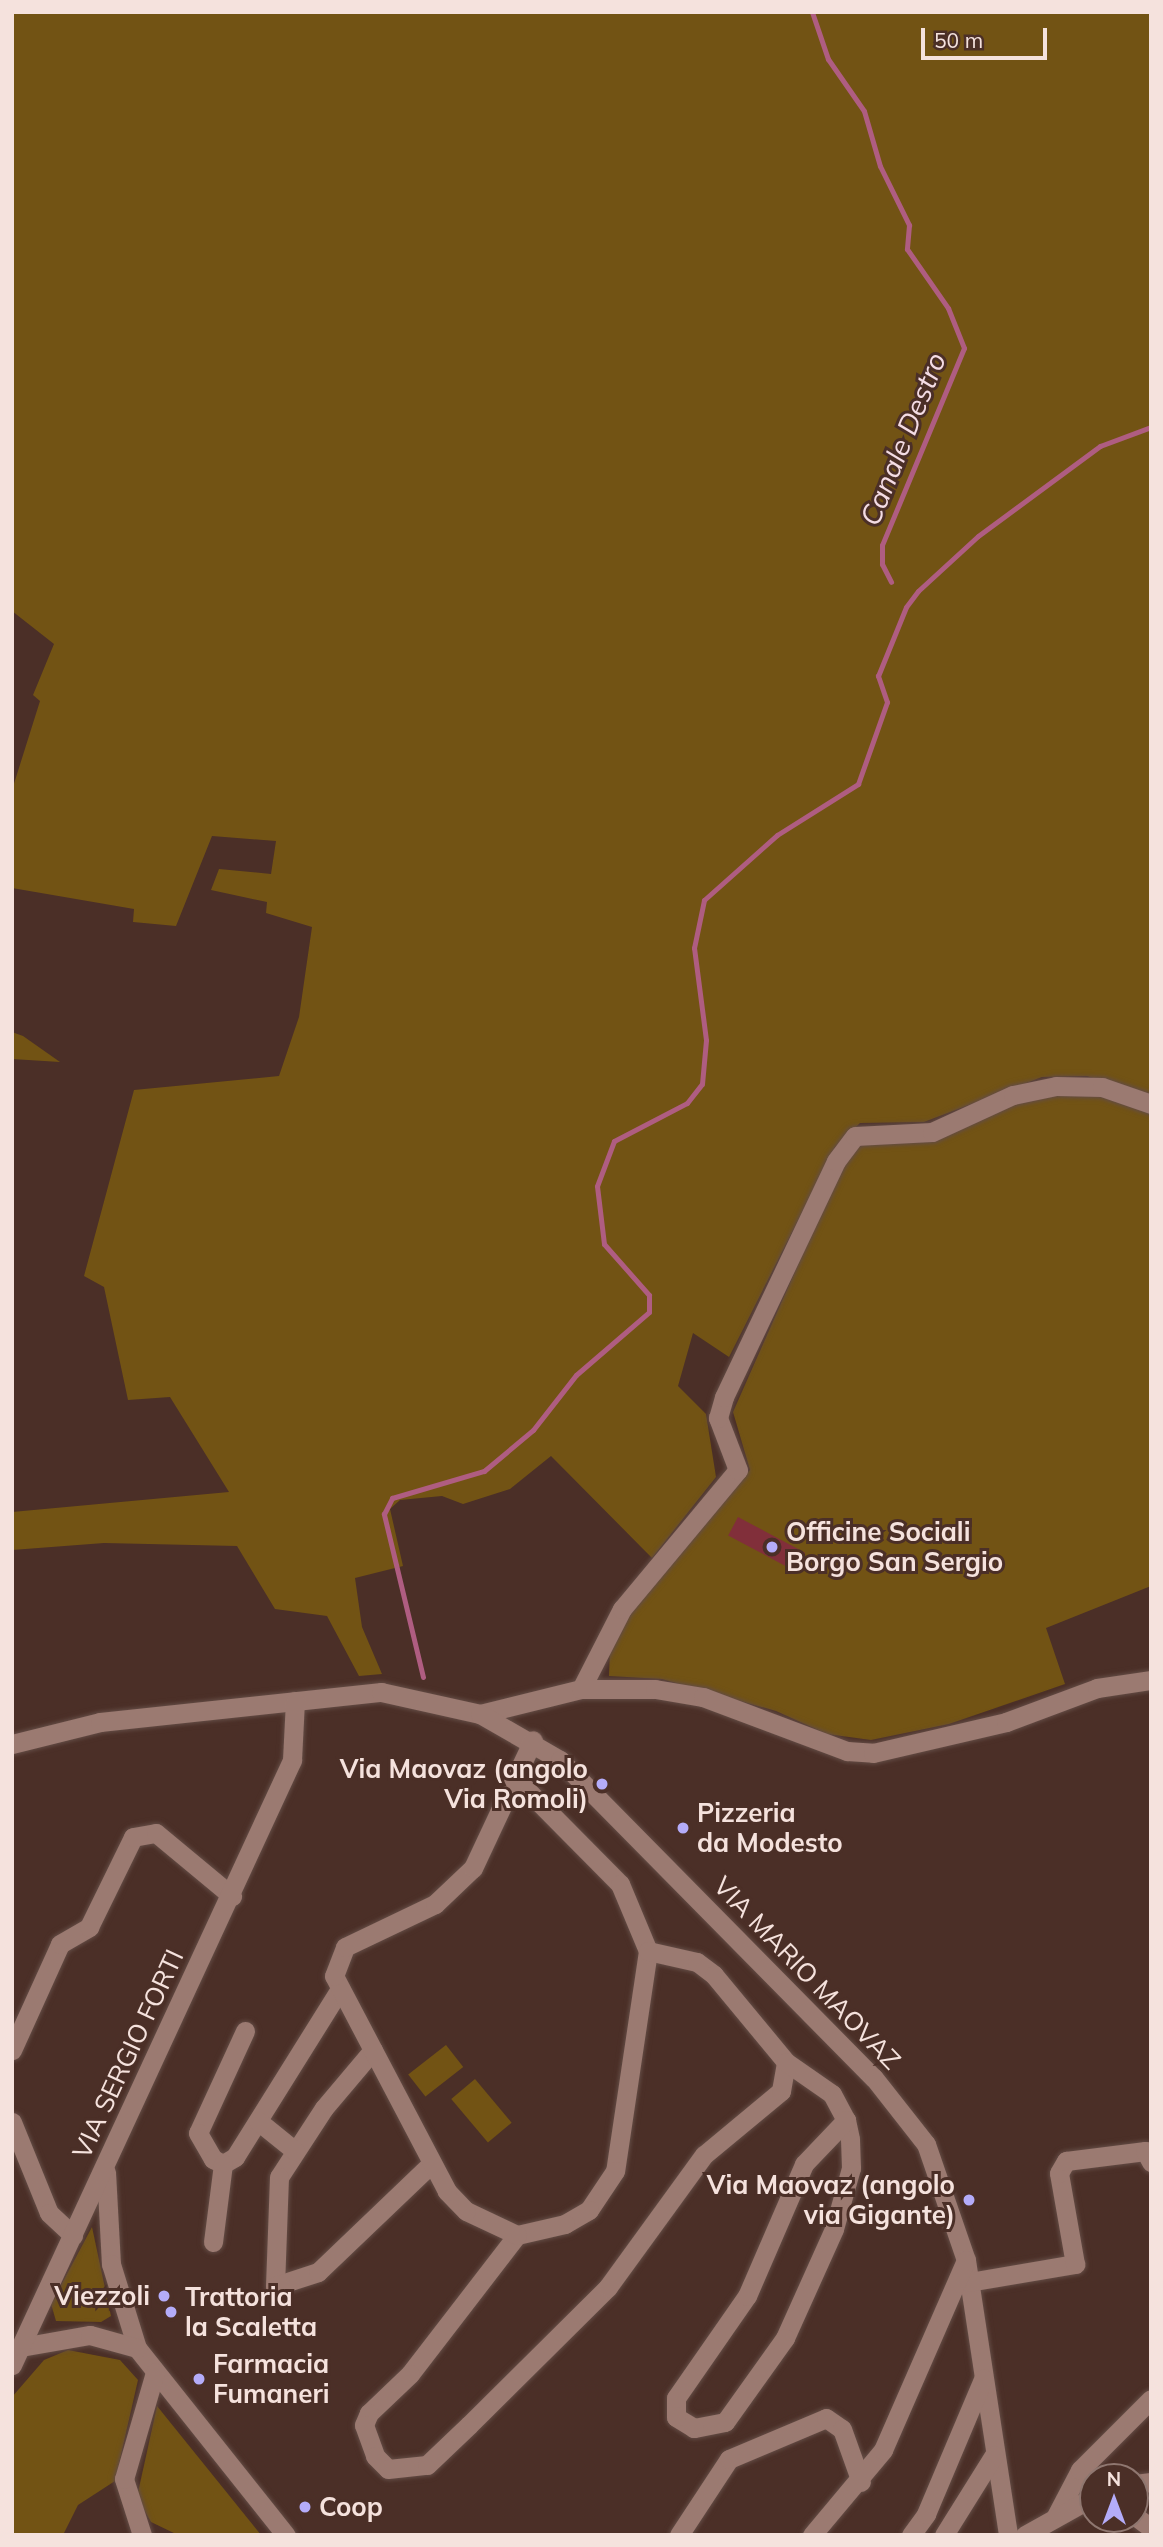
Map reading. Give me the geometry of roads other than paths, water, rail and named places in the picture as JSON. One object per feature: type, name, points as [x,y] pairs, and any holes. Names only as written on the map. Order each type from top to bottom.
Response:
[{"type":"street","points":[[581,1689],[622,1609],[738,1470],[718,1418],[724,1396],[836,1161],[855,1136],[932,1132],[1013,1096],[1056,1086],[1102,1087],[1151,1104]]},
{"type":"street","points":[[480,1714],[581,1689],[703,1697],[847,1751],[873,1753],[1006,1722],[1097,1688],[1151,1681]]},
{"type":"street","name":"VIA MARIO MAOVAZ","points":[[12,1744],[100,1722],[381,1692],[480,1714],[533,1740],[561,1760],[900,2107],[943,2181],[966,2260],[1008,2535]]},
{"type":"street","name":"VIA SERGIO FORTI","points":[[12,2365],[232,1896],[292,1760],[295,1701]]},
{"type":"street","points":[[517,1780],[620,1884],[648,1951],[615,2171],[589,2210],[565,2224],[517,2235],[466,2211],[430,2165],[373,2050],[338,1992],[336,1959],[345,1947],[453,1891],[479,1858],[533,1740]]},
{"type":"street","points":[[12,2050],[60,1944],[89,1927],[133,1837],[156,1833],[232,1896]]},
{"type":"street","points":[[648,1951],[697,1962],[714,1975],[786,2062],[832,2094],[845,2120],[851,2168],[785,2338],[725,2422],[694,2428],[676,2417],[676,2398],[747,2296],[804,2164],[845,2120]]},
{"type":"street","points":[[213,2242],[223,2164],[258,2121],[338,1992]]},
{"type":"street","points":[[223,2164],[213,2159],[198,2133],[245,2031]]},
{"type":"street","points":[[373,2050],[295,2151],[274,2199],[275,2286],[318,2272],[430,2165]]},
{"type":"street","points":[[517,2235],[364,2426],[375,2456],[388,2469],[427,2465],[608,2287],[704,2154],[781,2091],[786,2062]]},
{"type":"street","points":[[258,2121],[295,2151]]},
{"type":"street","name":"VIA SERGIO FORTI","points":[[12,2122],[49,2213],[72,2235]]},
{"type":"street","points":[[969,2282],[1075,2264],[1059,2173],[1066,2161],[1144,2151],[1151,2162]]},
{"type":"street","points":[[107,2160],[105,2230],[137,2348],[286,2535]]},
{"type":"street","points":[[812,2535],[861,2482],[900,2417],[966,2260]]},
{"type":"street","points":[[21,2347],[90,2335],[137,2348]]},
{"type":"street","points":[[142,2535],[124,2479],[155,2372]]},
{"type":"street","points":[[911,2535],[926,2514],[983,2379]]},
{"type":"street","points":[[1056,2516],[1080,2470],[1151,2399]]},
{"type":"street","points":[[681,2530],[735,2454],[826,2418],[842,2429],[861,2482]]},
{"type":"street","points":[[944,2535],[994,2455]]},
{"type":"street","points":[[1025,2535],[1079,2505]]},
{"type":"waterway","name":"Canale Destro","points":[[812,12],[828,59],[864,111],[880,166],[909,225],[907,249],[948,308],[964,348],[882,545],[882,564],[891,582]]},
{"type":"waterway","points":[[423,1677],[384,1514],[392,1498],[484,1471],[533,1430],[576,1375],[649,1312],[649,1295],[604,1244],[597,1186],[614,1141],[687,1103],[702,1084],[706,1040],[694,948],[704,900],[777,835],[858,784],[887,702],[878,676],[906,607],[918,591],[978,536],[1100,446],[1151,427]]},
{"type":"place","name":"Officine Sociali Borgo San Sergio","points":[[772,1547]]},
{"type":"place","name":"Via Maovaz (angolo Via Romoli)","points":[[602,1784]]},
{"type":"place","name":"Pizzeria da Modesto","points":[[683,1828]]},
{"type":"place","name":"Via Maovaz (angolo via Gigante)","points":[[969,2200]]},
{"type":"place","name":"Viezzoli","points":[[164,2296]]},
{"type":"place","name":"Trattoria la Scaletta","points":[[171,2312]]},
{"type":"place","name":"Farmacia Fumaneri","points":[[199,2379]]},
{"type":"place","name":"Coop","points":[[305,2507]]}]
